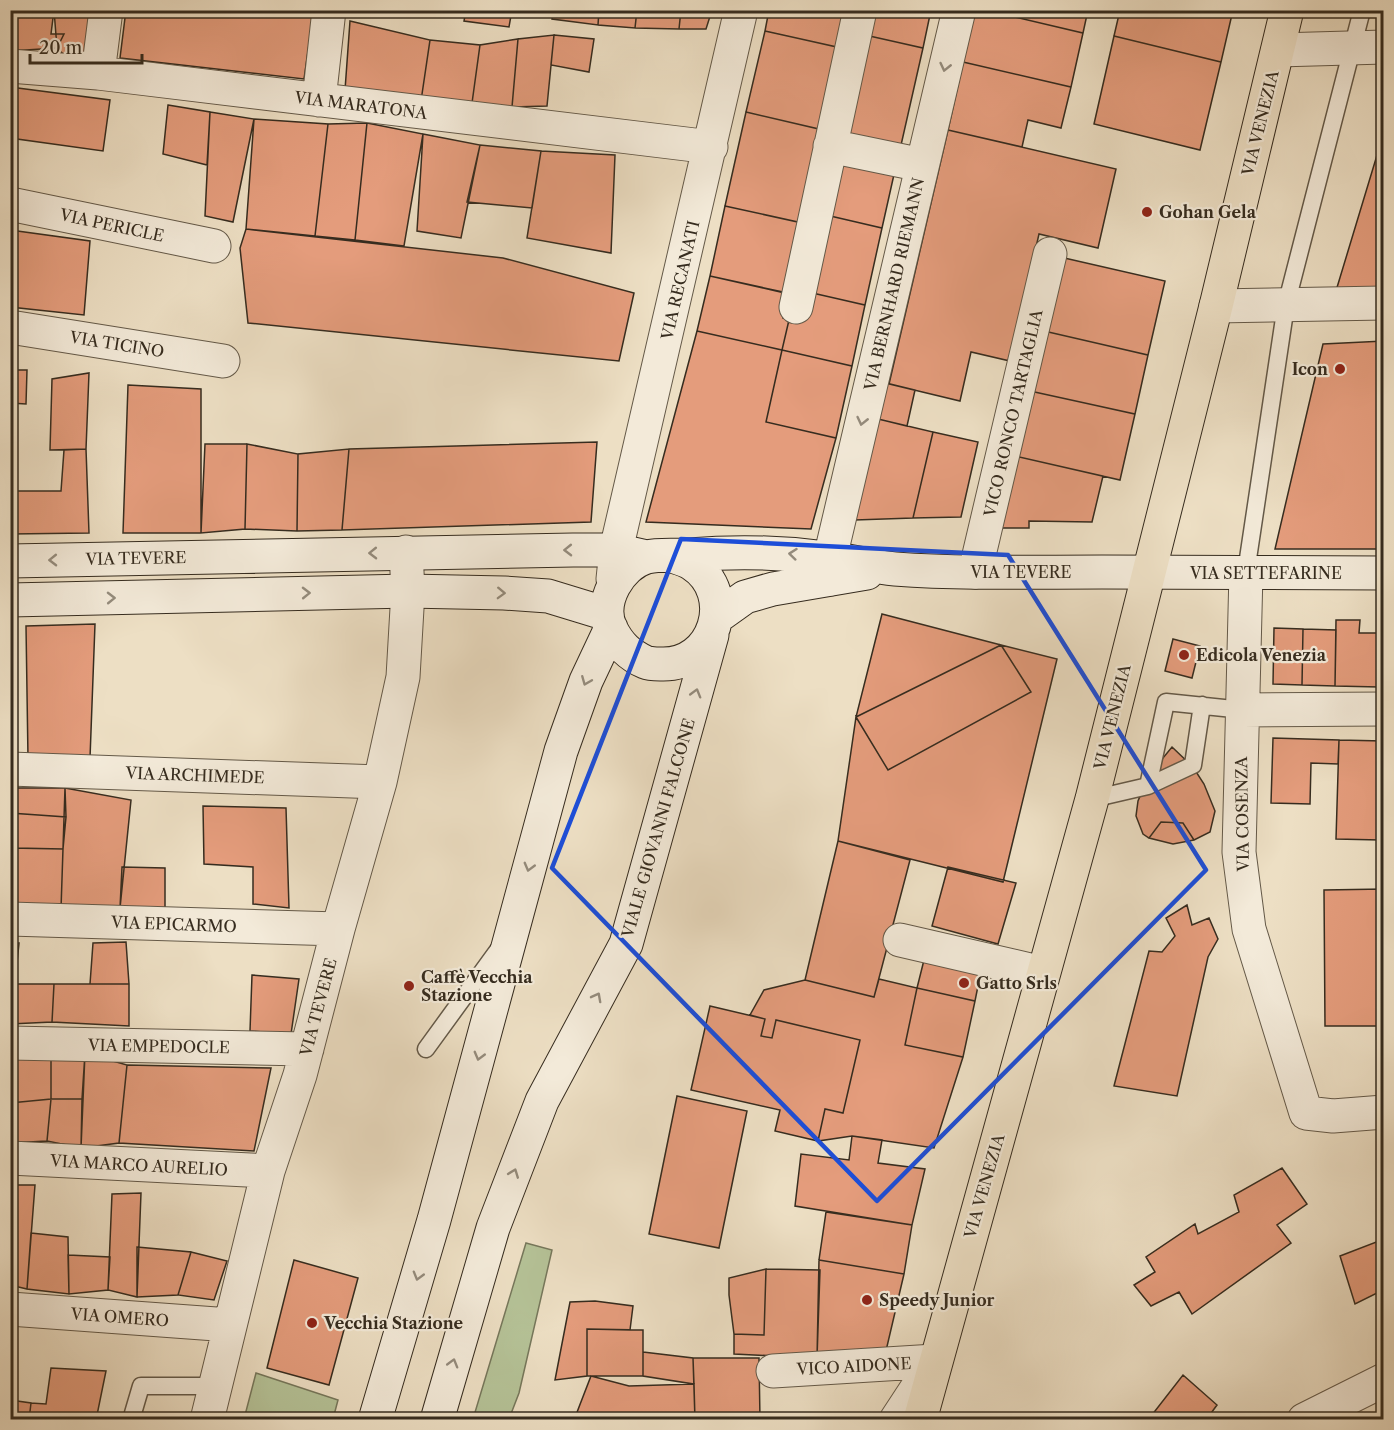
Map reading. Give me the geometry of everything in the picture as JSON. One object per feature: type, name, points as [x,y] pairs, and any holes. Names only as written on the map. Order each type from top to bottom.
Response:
[{"type":"main road","name":"VIA VENEZIA","points":[[920,1419],[1092,799],[1216,306],[1287,10]]},
{"type":"street","points":[[98,73],[106,10]]},
{"type":"street","points":[[319,100],[329,10]]},
{"type":"street","name":"VIA RECANATI","points":[[610,610],[616,550],[741,10]]},
{"type":"street","points":[[796,307],[860,10]]},
{"type":"street","name":"VIA BERNHARD RIEMANN","points":[[830,569],[959,10]]},
{"type":"street","points":[[1278,50],[1368,47]]},
{"type":"street","name":"VIA MARATONA","points":[[10,66],[98,73],[711,147]]},
{"type":"street","points":[[830,146],[922,165]]},
{"type":"street","name":"VIA PERICLE","points":[[10,204],[214,246]]},
{"type":"street","name":"VICO RONCO TARTAGLIA","points":[[975,572],[1050,254]]},
{"type":"street","points":[[1216,306],[1383,303]]},
{"type":"street","name":"VIA TICINO","points":[[10,327],[223,361]]},
{"type":"street","name":"VIA TEVERE","points":[[10,561],[406,552],[616,550],[659,557],[720,552],[786,553],[830,569],[1149,572]]},
{"type":"street","name":"VIA TEVERE","points":[[207,1419],[268,1171],[300,1075],[380,782],[403,677],[408,591],[406,552]]},
{"type":"street","points":[[375,1419],[434,1220],[561,751],[626,569],[659,557],[691,563],[706,578],[716,596],[715,625]]},
{"type":"street","points":[[610,610],[625,650],[647,663],[673,665],[697,653],[715,625],[745,597],[830,569]]},
{"type":"street","name":"VIA SETTEFARINE","points":[[1149,572],[1383,573]]},
{"type":"street","name":"VIA COSENZA","points":[[1246,572],[1239,852],[1249,929],[1306,1113],[1333,1116],[1383,1112]]},
{"type":"street","points":[[10,600],[408,591],[548,596],[610,610]]},
{"type":"street","name":"VIALE GIOVANNI FALCONE","points":[[437,1419],[493,1228],[542,1101],[626,944],[715,625]]},
{"type":"street","points":[[1242,710],[1383,709]]},
{"type":"street","name":"VIA ARCHIMEDE","points":[[10,769],[380,782]]},
{"type":"street","name":"VIA EPICARMO","points":[[10,919],[338,929]]},
{"type":"street","points":[[900,940],[1043,974]]},
{"type":"street","name":"VIA EMPEDOCLE","points":[[10,1043],[307,1049]]},
{"type":"street","name":"VIA MARCO AURELIO","points":[[10,1158],[268,1171]]},
{"type":"street","name":"VIA OMERO","points":[[10,1309],[230,1325]]},
{"type":"street","points":[[896,1419],[935,1361]]},
{"type":"street","name":"VICO AIDONE","points":[[773,1371],[935,1361]]},
{"type":"street","points":[[1304,1419],[1383,1380]]},
{"type":"lane","points":[[1246,572],[1286,304],[1368,47],[1362,10]]},
{"type":"lane","points":[[1148,786],[1167,702],[1242,710]]},
{"type":"lane","points":[[1092,799],[1148,786],[1193,765],[1202,705]]},
{"type":"lane","points":[[426,1049],[512,930]]},
{"type":"lane","points":[[131,1419],[141,1386],[215,1386]]},
{"type":"highlighted area","points":[[681,539],[1008,555],[1206,870],[877,1201],[552,868]]},
{"type":"green space","points":[[526,1243],[552,1250],[519,1393],[509,1419],[473,1419]]},
{"type":"green space","points":[[256,1373],[338,1400],[333,1419],[244,1419]]},
{"type":"building","points":[[10,10],[54,10],[51,34],[64,34],[57,48],[10,51]]},
{"type":"building","points":[[54,10],[101,10],[95,56],[63,54],[57,48]]},
{"type":"building","points":[[126,10],[314,10],[304,79],[120,58]]},
{"type":"building","points":[[466,10],[512,10],[509,27],[464,21]]},
{"type":"building","points":[[553,10],[599,10],[598,25],[552,19]]},
{"type":"building","points":[[599,10],[637,10],[635,28],[598,25]]},
{"type":"building","points":[[637,10],[681,10],[679,29],[635,28]]},
{"type":"building","points":[[681,10],[712,10],[706,29],[679,29]]},
{"type":"building","points":[[769,10],[845,10],[837,47],[765,31]]},
{"type":"building","points":[[870,10],[931,10],[923,48],[865,35]]},
{"type":"building","points":[[975,10],[985,10],[1083,33],[1071,87],[963,62]]},
{"type":"building","points":[[985,10],[1088,10],[1083,33]]},
{"type":"building","points":[[1120,10],[1233,10],[1221,62],[1114,36]]},
{"type":"building","points":[[350,21],[430,40],[421,101],[345,90]]},
{"type":"building","points":[[765,31],[837,47],[819,129],[746,112]]},
{"type":"building","points":[[554,35],[547,106],[512,107],[518,39]]},
{"type":"building","points":[[554,35],[594,39],[589,72],[551,65]]},
{"type":"building","points":[[865,35],[923,48],[899,154],[842,141]]},
{"type":"building","points":[[1114,36],[1221,62],[1200,150],[1094,124]]},
{"type":"building","points":[[518,39],[512,107],[472,103],[480,45]]},
{"type":"building","points":[[430,40],[480,45],[472,103],[421,101]]},
{"type":"building","points":[[963,62],[1071,87],[1061,128],[1028,120],[1022,147],[948,130]]},
{"type":"building","points":[[10,87],[110,100],[103,151],[10,138]]},
{"type":"building","points":[[168,105],[210,112],[207,165],[163,154]]},
{"type":"building","points":[[210,112],[254,119],[233,222],[205,216]]},
{"type":"building","points":[[746,112],[819,129],[798,222],[725,206]]},
{"type":"building","points":[[254,119],[328,124],[315,236],[246,229]]},
{"type":"building","points":[[367,123],[423,134],[404,246],[355,240]]},
{"type":"building","points":[[367,123],[355,240],[315,236],[328,124]]},
{"type":"building","points":[[948,130],[1116,169],[1098,248],[1039,234],[1010,361],[971,352],[960,401],[889,384]]},
{"type":"building","points":[[1384,132],[1384,302],[1332,304]]},
{"type":"building","points":[[423,134],[480,145],[461,238],[417,231]]},
{"type":"building","points":[[480,145],[541,151],[532,208],[467,202]]},
{"type":"building","points":[[541,151],[615,155],[611,253],[527,238]]},
{"type":"building","points":[[839,157],[895,170],[882,228],[826,215]]},
{"type":"building","points":[[725,206],[798,222],[783,292],[710,276]]},
{"type":"building","points":[[826,215],[882,228],[865,305],[808,292]]},
{"type":"building","points":[[246,229],[503,258],[634,293],[619,361],[248,323],[240,248]]},
{"type":"building","points":[[10,230],[90,241],[84,315],[10,307]]},
{"type":"building","points":[[1060,257],[1165,281],[1148,355],[1044,331]]},
{"type":"building","points":[[710,276],[789,294],[783,318],[789,320],[782,350],[697,331]]},
{"type":"building","points":[[808,292],[865,305],[852,366],[782,350],[789,320]]},
{"type":"building","points":[[697,331],[782,350],[766,422],[836,438],[811,529],[646,522]]},
{"type":"building","points":[[1044,331],[1148,355],[1135,414],[1030,391]]},
{"type":"building","points":[[1384,341],[1384,549],[1275,549],[1323,344]]},
{"type":"building","points":[[782,350],[852,366],[836,438],[766,422]]},
{"type":"building","points":[[10,370],[27,370],[26,404],[10,403]]},
{"type":"building","points":[[89,373],[86,449],[50,450],[52,379]]},
{"type":"building","points":[[886,383],[915,390],[907,426],[878,419]]},
{"type":"building","points":[[128,385],[201,389],[201,533],[123,533]]},
{"type":"building","points":[[1030,391],[1135,414],[1120,480],[1015,456]]},
{"type":"building","points":[[878,419],[933,432],[913,518],[855,520]]},
{"type":"building","points":[[933,432],[978,442],[961,517],[913,518]]},
{"type":"building","points":[[597,442],[591,522],[342,530],[349,449]]},
{"type":"building","points":[[205,444],[247,444],[245,529],[201,533]]},
{"type":"building","points":[[247,444],[298,454],[297,531],[245,529]]},
{"type":"building","points":[[86,449],[89,533],[10,534],[10,491],[61,491],[64,450]]},
{"type":"building","points":[[349,449],[342,530],[297,531],[298,454]]},
{"type":"building","points":[[1015,456],[1103,476],[1092,522],[1029,521],[1029,528],[1000,528]]},
{"type":"building","points":[[882,614],[1001,645],[856,717]]},
{"type":"building","points":[[1336,620],[1360,620],[1359,633],[1381,633],[1379,687],[1335,686]]},
{"type":"building","points":[[95,624],[90,758],[28,758],[26,626]]},
{"type":"building","points":[[1274,628],[1303,629],[1302,685],[1273,684]]},
{"type":"building","points":[[1303,629],[1336,630],[1335,686],[1302,685]]},
{"type":"building","name":"Edicola Venezia","points":[[1173,639],[1200,646],[1192,678],[1165,671]]},
{"type":"building","points":[[1001,645],[1031,692],[888,770],[856,717]]},
{"type":"building","points":[[1001,645],[1057,659],[1003,882],[838,841],[856,717],[888,770],[1031,692]]},
{"type":"building","points":[[1273,738],[1339,740],[1338,764],[1311,763],[1310,804],[1271,803]]},
{"type":"building","points":[[1339,740],[1383,741],[1380,840],[1336,839]]},
{"type":"building","points":[[1172,747],[1193,767],[1204,784],[1215,811],[1210,832],[1194,840],[1173,844],[1149,838],[1143,834],[1136,816],[1138,801],[1149,775]]},
{"type":"building","points":[[10,788],[65,788],[66,817],[10,813]]},
{"type":"building","points":[[65,788],[131,800],[120,908],[61,909]]},
{"type":"building","points":[[203,806],[286,808],[289,908],[253,904],[253,867],[204,864]]},
{"type":"building","points":[[10,813],[66,817],[63,849],[10,848]]},
{"type":"building","points":[[1161,822],[1183,823],[1194,840],[1173,844],[1149,838]]},
{"type":"building","points":[[838,841],[910,860],[874,997],[805,980]]},
{"type":"building","points":[[10,848],[15,848],[10,901]]},
{"type":"building","points":[[15,848],[63,849],[61,909],[10,909]]},
{"type":"building","points":[[122,867],[165,868],[165,910],[120,908]]},
{"type":"building","points":[[948,867],[1016,883],[998,944],[932,926]]},
{"type":"building","points":[[1384,889],[1384,1026],[1325,1026],[1324,890]]},
{"type":"building","points":[[1187,905],[1192,925],[1209,918],[1218,939],[1208,957],[1177,1096],[1114,1086],[1149,951],[1162,952],[1175,936],[1166,918]]},
{"type":"building","points":[[126,942],[129,984],[90,984],[93,943]]},
{"type":"building","points":[[10,943],[19,943],[16,973],[10,974]]},
{"type":"building","points":[[925,956],[981,971],[975,1001],[917,988]]},
{"type":"building","points":[[252,975],[299,979],[291,1034],[250,1031]]},
{"type":"building","points":[[879,979],[917,988],[905,1045],[963,1057],[934,1148],[852,1136],[818,1141],[825,1109],[843,1113],[860,1040],[776,1020],[772,1038],[761,1036],[765,1019],[750,1015],[764,990],[805,980],[874,997]]},
{"type":"building","points":[[10,984],[54,984],[52,1022],[10,1024]]},
{"type":"building","points":[[54,984],[129,984],[129,1026],[52,1022]]},
{"type":"building","points":[[917,988],[975,1001],[963,1057],[905,1045]]},
{"type":"building","points":[[710,1006],[765,1019],[761,1036],[772,1038],[776,1020],[860,1040],[843,1113],[825,1109],[818,1141],[775,1131],[780,1110],[691,1090]]},
{"type":"building","points":[[10,1053],[51,1053],[51,1099],[10,1103]]},
{"type":"building","points":[[51,1053],[85,1053],[82,1099],[51,1099]]},
{"type":"building","points":[[85,1053],[127,1065],[119,1143],[81,1148]]},
{"type":"building","points":[[127,1065],[271,1068],[254,1151],[119,1143]]},
{"type":"building","points":[[677,1096],[747,1111],[719,1248],[649,1234]]},
{"type":"building","points":[[51,1099],[82,1099],[81,1148],[47,1141]]},
{"type":"building","points":[[51,1099],[47,1141],[10,1143],[10,1103]]},
{"type":"building","points":[[852,1136],[882,1140],[878,1163],[925,1169],[912,1225],[795,1206],[801,1154],[849,1160]]},
{"type":"building","points":[[1282,1168],[1307,1204],[1277,1225],[1291,1243],[1192,1314],[1179,1292],[1151,1306],[1134,1285],[1155,1272],[1146,1257],[1195,1224],[1198,1234],[1239,1212],[1234,1195]]},
{"type":"building","points":[[10,1185],[35,1185],[27,1289],[10,1285]]},
{"type":"building","points":[[141,1193],[137,1297],[108,1290],[112,1194]]},
{"type":"building","points":[[826,1212],[912,1225],[904,1274],[819,1260]]},
{"type":"building","points":[[31,1233],[68,1237],[69,1294],[27,1289]]},
{"type":"building","points":[[1384,1239],[1384,1297],[1381,1291],[1355,1304],[1340,1256]]},
{"type":"building","points":[[137,1247],[191,1252],[178,1295],[137,1297]]},
{"type":"building","points":[[191,1252],[227,1261],[214,1300],[178,1295]]},
{"type":"building","points":[[68,1255],[110,1257],[108,1290],[69,1294]]},
{"type":"building","name":"Vecchia Stazione","points":[[294,1260],[358,1278],[329,1385],[267,1368]]},
{"type":"building","points":[[819,1260],[904,1274],[885,1355],[817,1358]]},
{"type":"building","points":[[766,1269],[820,1270],[817,1358],[734,1354],[734,1334],[764,1335]]},
{"type":"building","points":[[766,1269],[764,1335],[734,1334],[729,1278]]},
{"type":"building","points":[[595,1301],[633,1306],[630,1330],[587,1329],[587,1376],[555,1380],[570,1302]]},
{"type":"building","points":[[587,1329],[643,1330],[643,1376],[587,1376]]},
{"type":"building","points":[[643,1352],[693,1358],[694,1384],[643,1376]]},
{"type":"building","points":[[693,1358],[759,1358],[760,1420],[695,1420]]},
{"type":"building","points":[[51,1368],[106,1371],[96,1420],[29,1420],[31,1403],[46,1404]]},
{"type":"building","points":[[1183,1375],[1217,1405],[1206,1420],[1148,1420]]},
{"type":"building","points":[[591,1376],[629,1386],[694,1384],[695,1420],[574,1420]]},
{"type":"building","points":[[10,1400],[31,1403],[29,1420],[10,1420]]},
{"type":"place","name":"Gohan Gela","points":[[1147,212]]},
{"type":"place","name":"Icon","points":[[1340,369]]},
{"type":"place","name":"Edicola Venezia","points":[[1184,655]]},
{"type":"place","name":"Gatto Srls","points":[[964,983]]},
{"type":"place","name":"Caffè Vecchia Stazione","points":[[409,986]]},
{"type":"place","name":"Speedy Junior","points":[[867,1300]]},
{"type":"place","name":"Vecchia Stazione","points":[[312,1323]]}]
